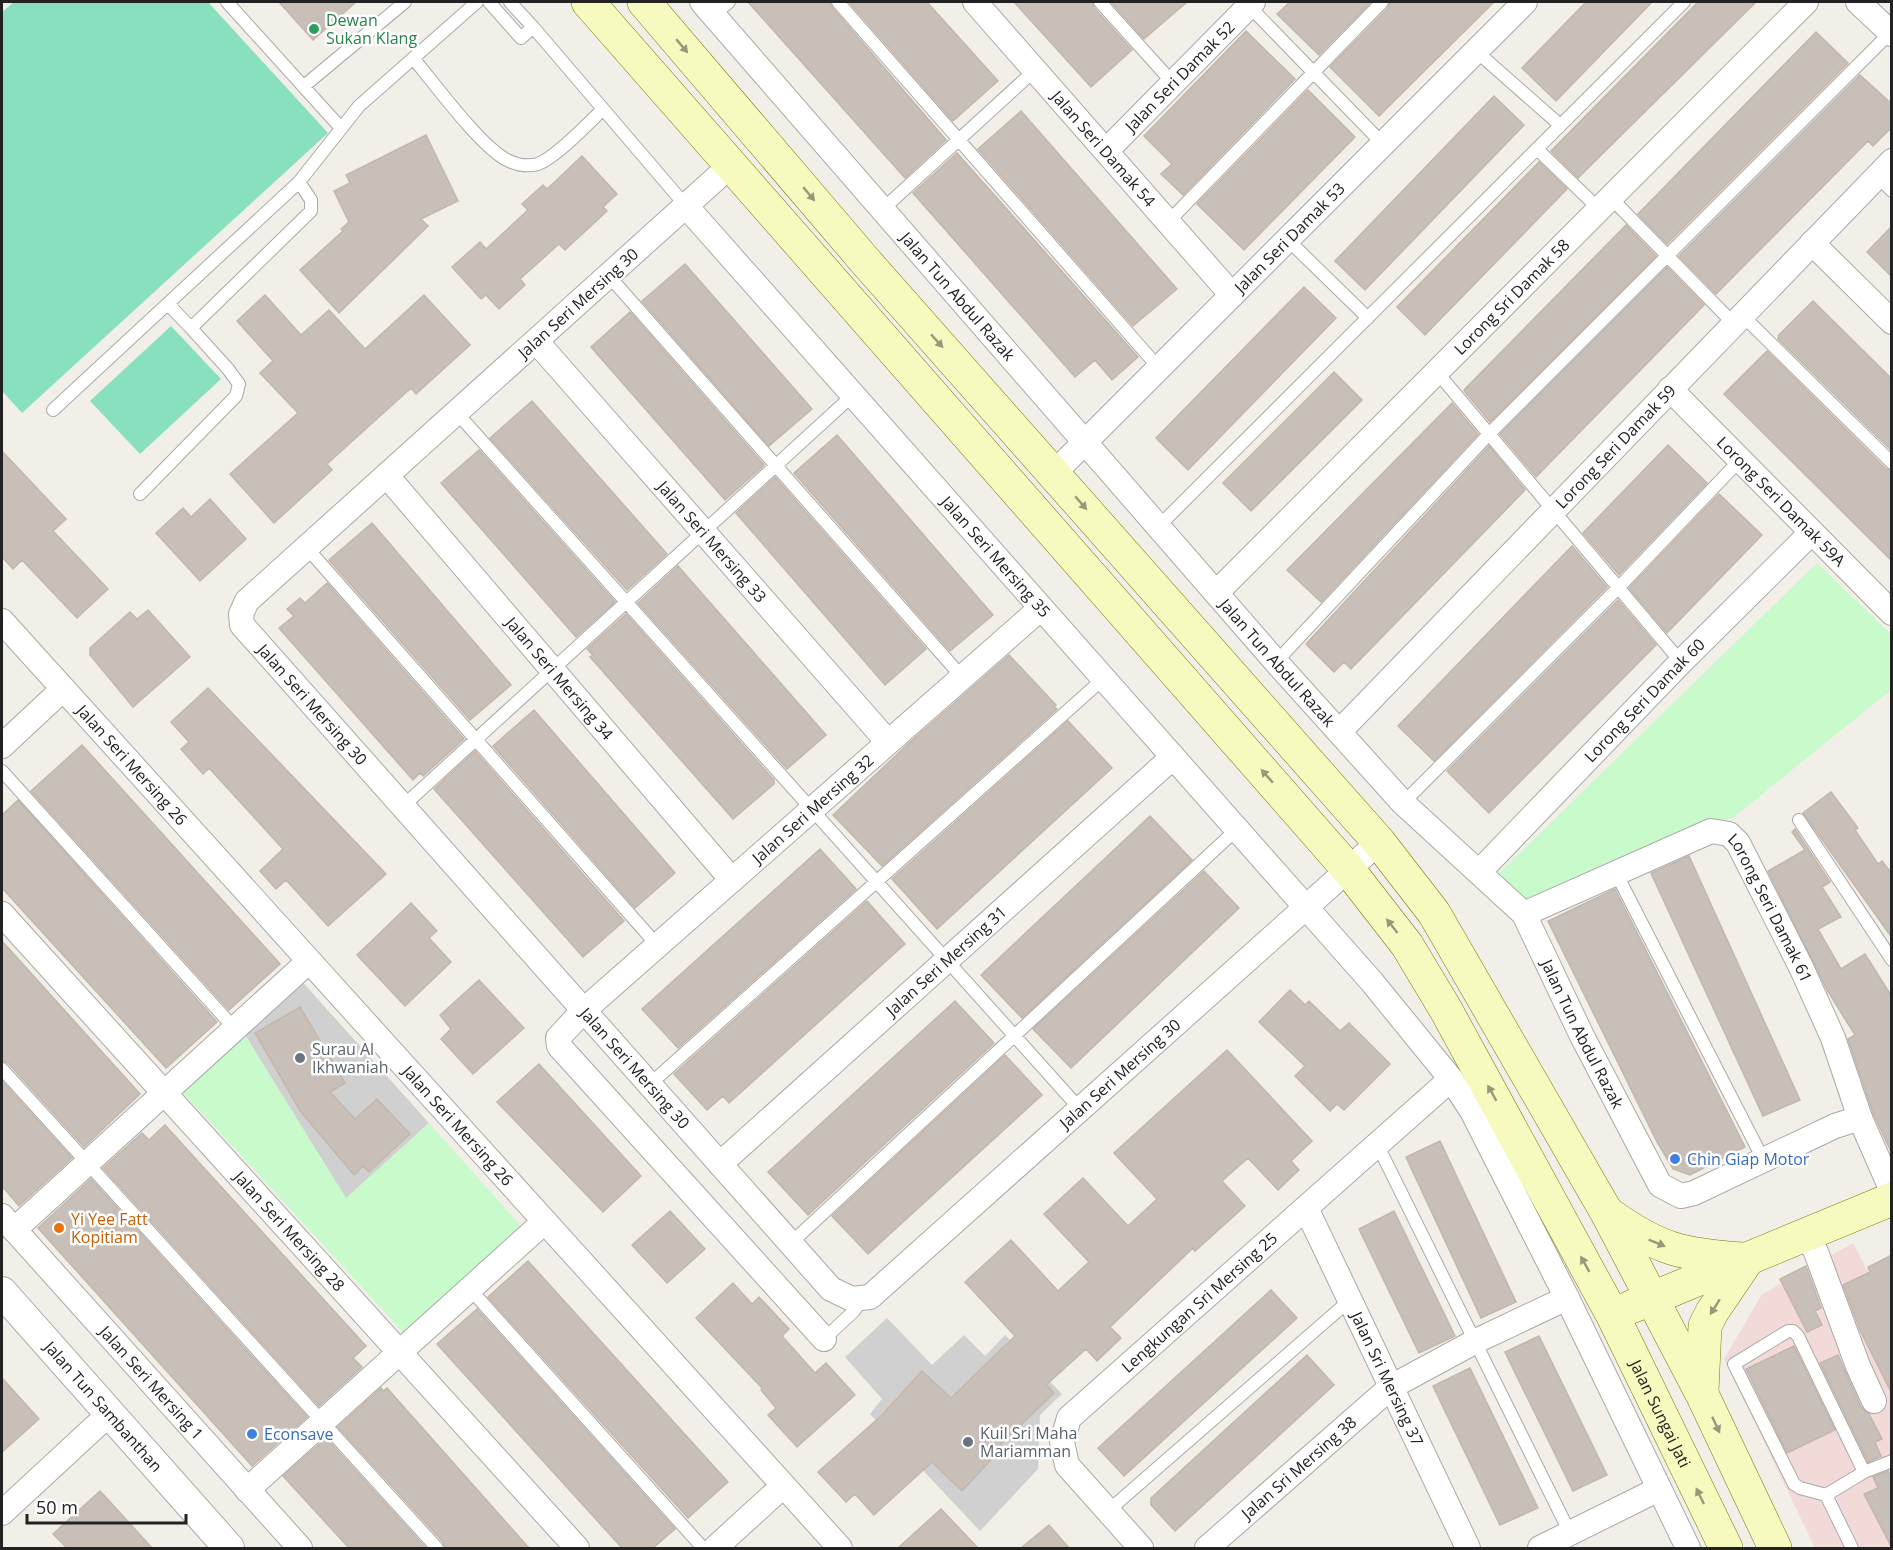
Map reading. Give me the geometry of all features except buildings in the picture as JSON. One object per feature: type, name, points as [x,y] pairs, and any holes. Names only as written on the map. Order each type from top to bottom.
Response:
[{"type":"main road","points":[[588,2],[1348,869],[1407,945],[1446,1010],[1613,1316],[1651,1298],[1749,1259]]},
{"type":"main road","points":[[644,2],[866,262],[1379,842],[1434,913],[1608,1213],[1702,1394],[1775,1548]]},
{"type":"main road","points":[[866,262],[889,317],[883,338]]},
{"type":"main road","points":[[1608,1213],[1654,1243],[1692,1255],[1749,1259],[1814,1251],[1892,1199]]},
{"type":"main road","points":[[1702,1394],[1705,1326],[1712,1312],[1749,1259]]},
{"type":"main road","name":"Jalan Sungai Jati","points":[[1613,1316],[1726,1548]]},
{"type":"street","name":"Jalan Seri Damak 54","points":[[975,2],[1232,295]]},
{"type":"street","name":"Jalan Seri Damak 53","points":[[1054,473],[1525,2]]},
{"type":"street","name":"Lorong Sri Damak 58","points":[[1216,592],[1806,2]]},
{"type":"street","points":[[1858,2],[1891,33]]},
{"type":"street","name":"Jalan Seri Damak 52","points":[[1106,151],[1249,3]]},
{"type":"street","name":"Jalan Tun Abdul Razak","points":[[715,6],[883,209],[1276,662],[1403,803],[1480,871],[1524,914],[1582,1036],[1660,1185],[1681,1196],[1694,1193],[1835,1126],[1860,1118]]},
{"type":"street","name":"Jalan Seri Mersing 30","points":[[731,165],[247,601],[242,614],[242,625],[831,1289],[852,1299],[862,1300],[870,1297],[1379,842]]},
{"type":"street","name":"Lorong Seri Damak 59","points":[[1340,731],[1812,243],[1887,176]]},
{"type":"street","name":"Jalan Seri Mersing 35","points":[[686,206],[1305,907]]},
{"type":"street","points":[[1812,243],[1892,322]]},
{"type":"street","name":"Jalan Seri Mersing 33","points":[[536,341],[888,742]]},
{"type":"street","name":"Lorong Seri Damak 59A","points":[[1670,389],[1892,613]]},
{"type":"street","name":"Jalan Seri Mersing 34","points":[[387,476],[732,880]]},
{"type":"street","name":"Lorong Seri Damak 60","points":[[1480,871],[1681,662],[1811,533]]},
{"type":"street","name":"Jalan Seri Mersing 32","points":[[824,1339],[559,1046],[558,1038],[563,1029],[657,945],[1041,608]]},
{"type":"street","name":"Jalan Seri Mersing 26","points":[[2,621],[840,1548]]},
{"type":"street","points":[[2,746],[63,689]]},
{"type":"street","name":"Jalan Seri Mersing 31","points":[[720,1164],[1173,758]]},
{"type":"street","name":"Lorong Seri Damak 61","points":[[1524,914],[1711,831],[1729,834],[1738,843],[1801,967],[1833,1038],[1860,1118],[1892,1191]]},
{"type":"street","points":[[1305,907],[1372,982],[1450,1079],[1472,1111],[1567,1298],[1688,1548]]},
{"type":"street","name":"Jalan Seri Mersing 28","points":[[2,914],[577,1548]]},
{"type":"street","points":[[8,1223],[87,1163],[309,962]]},
{"type":"street","name":"Lengkungan Sri Mersing 25","points":[[1141,1548],[1067,1466],[1062,1442],[1070,1418],[1450,1079]]},
{"type":"street","name":"Jalan Sri Mersing 37","points":[[1306,1208],[1468,1548]]},
{"type":"street","points":[[248,1490],[544,1222]]},
{"type":"street","name":"Jalan Seri Mersing 1","points":[[8,1223],[300,1548]]},
{"type":"street","points":[[1814,1251],[1858,1366],[1874,1401]]},
{"type":"street","name":"Jalan Tun Sambanthan","points":[[2,1292],[229,1548]]},
{"type":"street","name":"Jalan Sri Mersing 38","points":[[1207,1548],[1391,1387],[1476,1341],[1567,1298]]},
{"type":"street","points":[[2,1512],[109,1414]]},
{"type":"street","points":[[715,1548],[783,1486]]},
{"type":"street","points":[[1540,1548],[1659,1489]]},
{"type":"lane","points":[[227,2],[340,127]]},
{"type":"lane","points":[[304,87],[405,2]]},
{"type":"lane","points":[[53,410],[299,182],[331,144],[340,127],[359,106],[477,2]]},
{"type":"lane","points":[[489,2],[521,38],[533,27]]},
{"type":"lane","points":[[510,2],[686,206]]},
{"type":"lane","points":[[838,2],[1159,368]]},
{"type":"lane","points":[[1100,2],[1173,83]]},
{"type":"lane","points":[[1168,222],[1312,71],[1382,2]]},
{"type":"lane","points":[[1160,526],[1684,2]]},
{"type":"lane","points":[[1249,3],[1383,144]]},
{"type":"lane","points":[[1276,662],[1489,434],[1891,33]]},
{"type":"lane","points":[[1476,51],[1560,125]]},
{"type":"lane","points":[[413,58],[485,141],[506,160],[525,166],[540,164],[602,111]]},
{"type":"lane","points":[[883,209],[1035,70]]},
{"type":"lane","points":[[1537,148],[1666,255],[1892,463]]},
{"type":"lane","points":[[191,328],[311,211],[311,200],[299,182]]},
{"type":"lane","points":[[1287,239],[1368,318]]},
{"type":"lane","points":[[609,276],[962,677]]},
{"type":"lane","points":[[140,494],[236,396],[238,384],[234,376],[168,304]]},
{"type":"lane","points":[[1436,371],[1681,662]]},
{"type":"lane","points":[[402,807],[853,396]]},
{"type":"lane","points":[[457,412],[1080,1109]]},
{"type":"lane","points":[[1403,803],[1619,587],[1740,460]]},
{"type":"lane","points":[[307,548],[657,945]]},
{"type":"lane","points":[[650,1085],[877,884],[1103,679]]},
{"type":"lane","points":[[2,771],[235,1029]]},
{"type":"lane","points":[[1799,820],[1892,960]]},
{"type":"lane","points":[[791,1243],[1236,830]]},
{"type":"lane","points":[[1616,873],[1763,1159]]},
{"type":"lane","points":[[2,1069],[437,1548]]},
{"type":"lane","points":[[1377,1144],[1570,1533]]},
{"type":"lane","points":[[470,1289],[703,1548]]},
{"type":"lane","points":[[824,1339],[854,1311],[862,1300]]},
{"type":"lane","points":[[1108,1511],[1350,1300]]},
{"type":"lane","points":[[1864,1472],[1798,1336],[1788,1331],[1738,1359],[1734,1364],[1735,1369],[1794,1484],[1800,1488],[1826,1494],[1864,1472],[1892,1461]]},
{"type":"lane","points":[[1826,1494],[1852,1548]]},
{"type":"shaded area","points":[[298,977],[429,1123],[346,1199],[242,1030]]},
{"type":"shaded area","points":[[1853,1243],[1891,1315],[1891,1548],[1815,1548],[1724,1359],[1762,1294]]},
{"type":"shaded area","name":"Kuil Sri Maha Mariamman","points":[[887,1318],[932,1365],[964,1335],[985,1356],[1005,1335],[1062,1394],[1040,1415],[1038,1469],[980,1531],[870,1414],[882,1399],[845,1357]]},
{"type":"green space","points":[[14,2],[208,2],[328,133],[22,413],[2,391],[2,12]]},
{"type":"green space","points":[[171,326],[221,379],[140,454],[90,401]]},
{"type":"green space","points":[[1817,563],[1891,634],[1891,690],[1734,817],[1525,902],[1498,874]]},
{"type":"green space","points":[[242,1030],[346,1198],[429,1123],[521,1226],[404,1333],[179,1088]]},
{"type":"place","name":"Dewan Sukan Klang","points":[[314,29]]},
{"type":"place","name":"Surau Al Ikhwaniah","points":[[300,1058]]},
{"type":"place","name":"Chin Giap Motor","points":[[1675,1159]]},
{"type":"place","name":"Yi Yee Fatt Kopitiam","points":[[59,1228]]},
{"type":"place","name":"Econsave","points":[[252,1434]]},
{"type":"place","name":"Kuil Sri Maha Mariamman","points":[[968,1442]]}]
